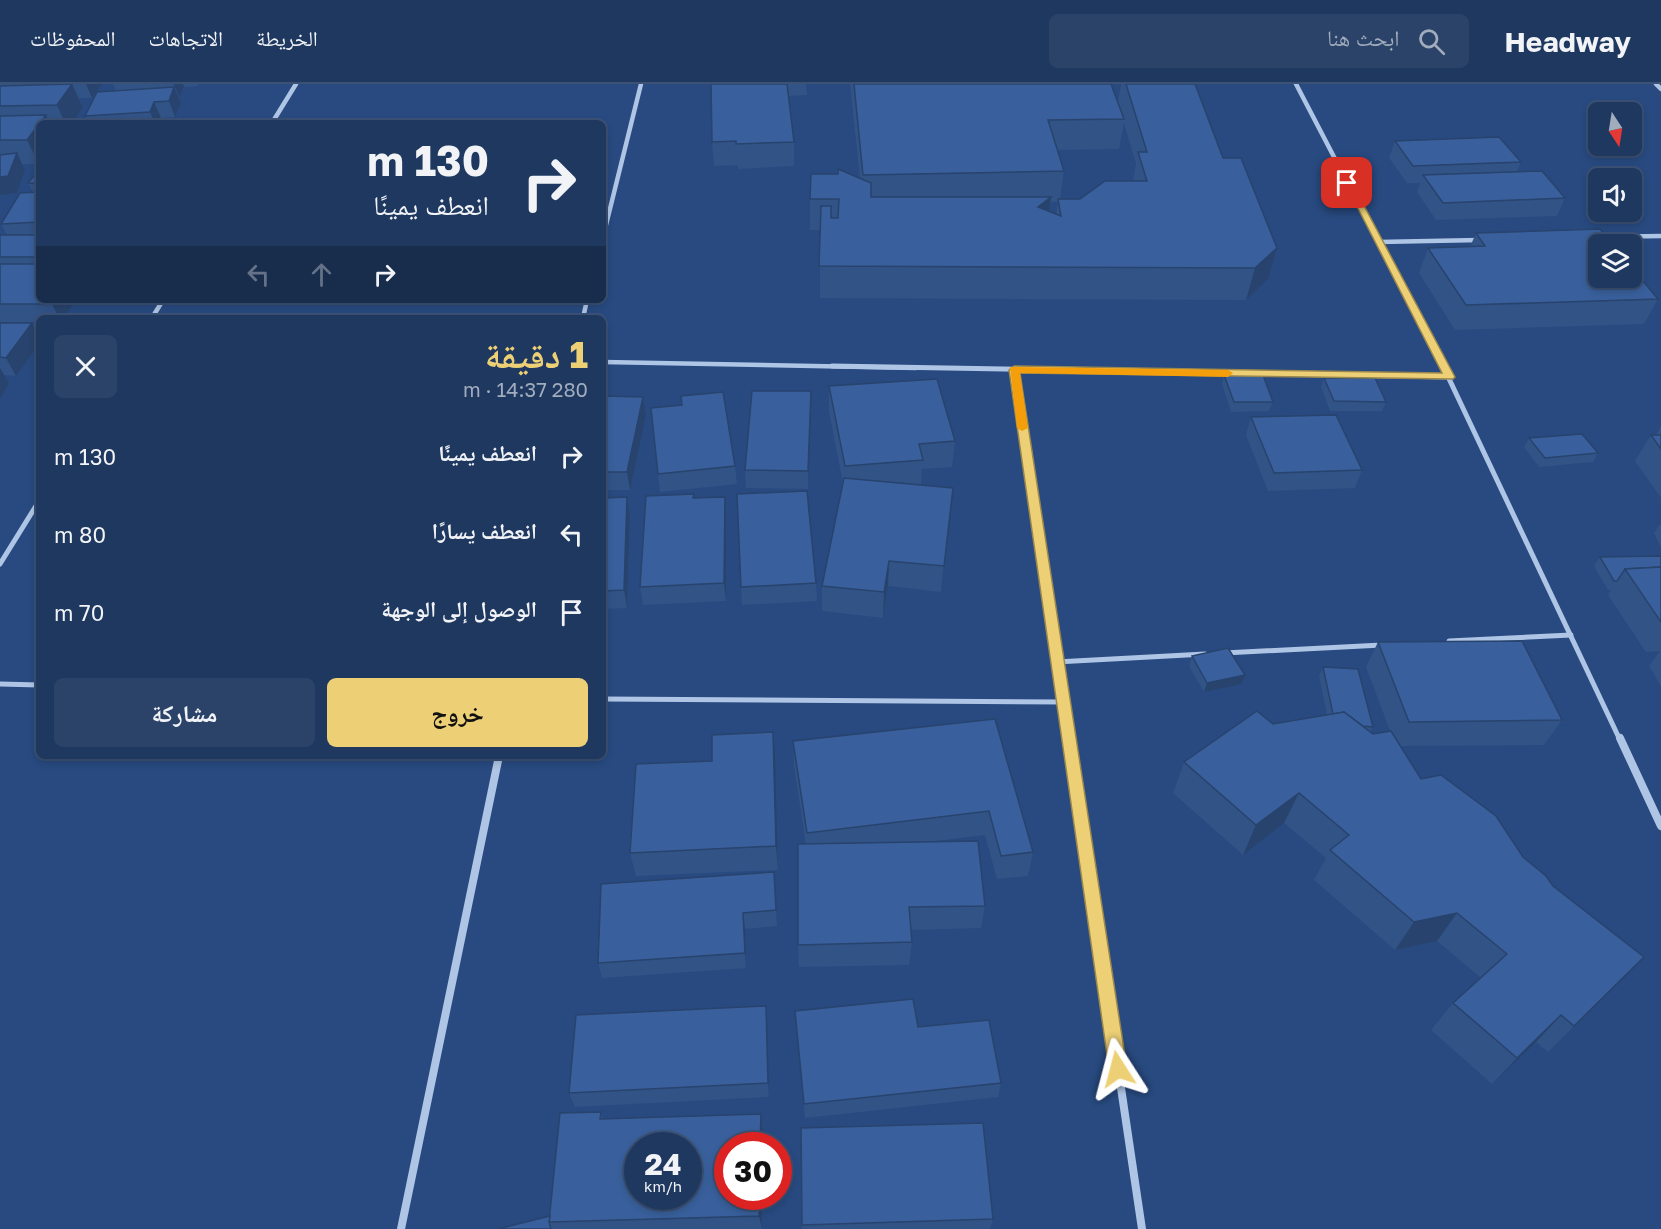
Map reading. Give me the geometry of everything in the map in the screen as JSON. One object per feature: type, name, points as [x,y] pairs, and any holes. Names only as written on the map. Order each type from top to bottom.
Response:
[{"type":"street","points":[[274,120],[296,84]]},
{"type":"street","points":[[606,225],[641,84]]},
{"type":"street","points":[[1296,84],[1449,377],[1661,826]]},
{"type":"street","points":[[1656,84],[1661,89]]},
{"type":"street","points":[[1642,237],[1661,236]]},
{"type":"street","points":[[1378,242],[1484,240]]},
{"type":"street","points":[[606,362],[1449,377]]},
{"type":"street","points":[[1014,370],[1142,1229]]},
{"type":"street","points":[[0,564],[36,506]]},
{"type":"street","points":[[1439,642],[1571,635]]},
{"type":"street","points":[[1056,662],[1391,645]]},
{"type":"street","points":[[0,684],[36,685]]},
{"type":"street","points":[[606,699],[1062,702]]},
{"type":"street","points":[[401,1229],[498,759]]},
{"type":"building","points":[[72,84],[57,105],[0,106],[0,86]]},
{"type":"building","points":[[711,84],[787,84],[794,142],[736,144],[736,141],[712,142]]},
{"type":"building","points":[[854,84],[1111,84],[1124,119],[1048,120],[1064,171],[863,175]]},
{"type":"building","points":[[1126,84],[1195,84],[1223,158],[1241,158],[1277,248],[1255,268],[819,266],[821,206],[831,206],[831,218],[838,218],[839,199],[810,199],[811,174],[838,174],[838,169],[871,183],[871,197],[1051,197],[1038,207],[1061,216],[1058,199],[1080,199],[1105,181],[1147,181],[1138,152],[1147,152]]},
{"type":"building","points":[[174,87],[169,101],[154,102],[150,112],[85,116],[97,92]]},
{"type":"building","points":[[46,115],[42,120],[36,120],[36,128],[27,140],[0,140],[0,116]]},
{"type":"building","points":[[1499,137],[1521,162],[1413,166],[1395,141]]},
{"type":"building","points":[[17,153],[8,176],[0,177],[0,155]]},
{"type":"building","points":[[1542,171],[1565,198],[1443,203],[1423,175]]},
{"type":"building","points":[[36,174],[36,183],[28,183]]},
{"type":"building","points":[[36,192],[36,222],[1,224],[20,193]]},
{"type":"building","points":[[1600,229],[1604,234],[1588,234],[1588,288],[1642,288],[1642,280],[1658,299],[1466,305],[1428,248],[1485,246],[1476,233]]},
{"type":"building","points":[[0,235],[36,235],[36,257],[0,257]]},
{"type":"building","points":[[0,264],[36,264],[36,303],[52,304],[0,304]]},
{"type":"building","points":[[0,323],[32,323],[6,358],[0,357]]},
{"type":"building","points":[[1224,375],[1263,375],[1273,402],[1234,402]]},
{"type":"building","points":[[1324,378],[1375,378],[1386,402],[1334,401]]},
{"type":"building","points":[[937,379],[955,441],[919,444],[923,460],[845,466],[829,386]]},
{"type":"building","points":[[752,391],[811,391],[808,471],[745,470]]},
{"type":"building","points":[[723,392],[735,466],[658,474],[651,408],[682,405],[681,396]]},
{"type":"building","points":[[606,396],[643,397],[627,472],[606,472]]},
{"type":"building","points":[[1336,415],[1362,470],[1274,473],[1251,417]]},
{"type":"building","points":[[1582,434],[1598,453],[1545,458],[1529,438]]},
{"type":"building","points":[[1651,435],[1661,435],[1661,449]]},
{"type":"building","points":[[844,478],[953,488],[944,566],[889,561],[884,592],[822,586]]},
{"type":"building","points":[[807,491],[816,583],[741,587],[737,494]]},
{"type":"building","points":[[694,494],[693,498],[725,497],[724,583],[640,587],[646,496]]},
{"type":"building","points":[[627,497],[624,590],[606,591],[606,498]]},
{"type":"building","points":[[1661,556],[1661,567],[1625,569],[1617,581],[1614,581],[1600,557]]},
{"type":"building","points":[[1661,567],[1661,622],[1625,569]]},
{"type":"building","points":[[1522,641],[1562,720],[1409,722],[1378,642]]},
{"type":"building","points":[[1228,648],[1245,675],[1207,683],[1192,656]]},
{"type":"building","points":[[1323,667],[1358,669],[1373,727],[1363,726],[1344,712],[1333,714]]},
{"type":"building","points":[[1257,711],[1273,724],[1344,712],[1373,734],[1391,731],[1421,779],[1441,775],[1496,816],[1523,857],[1546,876],[1553,886],[1644,957],[1574,1026],[1561,1015],[1517,1058],[1453,1003],[1507,954],[1457,913],[1414,922],[1330,850],[1349,835],[1299,793],[1256,825],[1184,762]]},
{"type":"building","points":[[995,719],[1033,852],[1001,856],[989,811],[807,833],[793,741]]},
{"type":"building","points":[[773,732],[776,846],[630,853],[636,764],[712,761],[712,735]]},
{"type":"building","points":[[978,841],[985,906],[909,907],[912,942],[798,945],[798,844]]},
{"type":"building","points":[[774,872],[776,910],[743,913],[745,953],[598,963],[601,884]]},
{"type":"building","points":[[913,999],[918,1027],[989,1020],[1001,1083],[804,1104],[795,1011]]},
{"type":"building","points":[[766,1006],[768,1083],[569,1093],[576,1015]]},
{"type":"building","points":[[601,1112],[600,1119],[761,1114],[760,1132],[714,1132],[714,1210],[759,1210],[759,1216],[549,1222],[560,1113]]},
{"type":"building","points":[[983,1123],[993,1219],[802,1225],[801,1128]]},
{"type":"building","points":[[550,1216],[551,1229],[498,1229]]},
{"type":"slow traffic","points":[[1022,428],[1014,370],[1228,373]]},
{"type":"route","points":[[1118,1069],[1014,370],[1449,377],[1347,183]]}]
